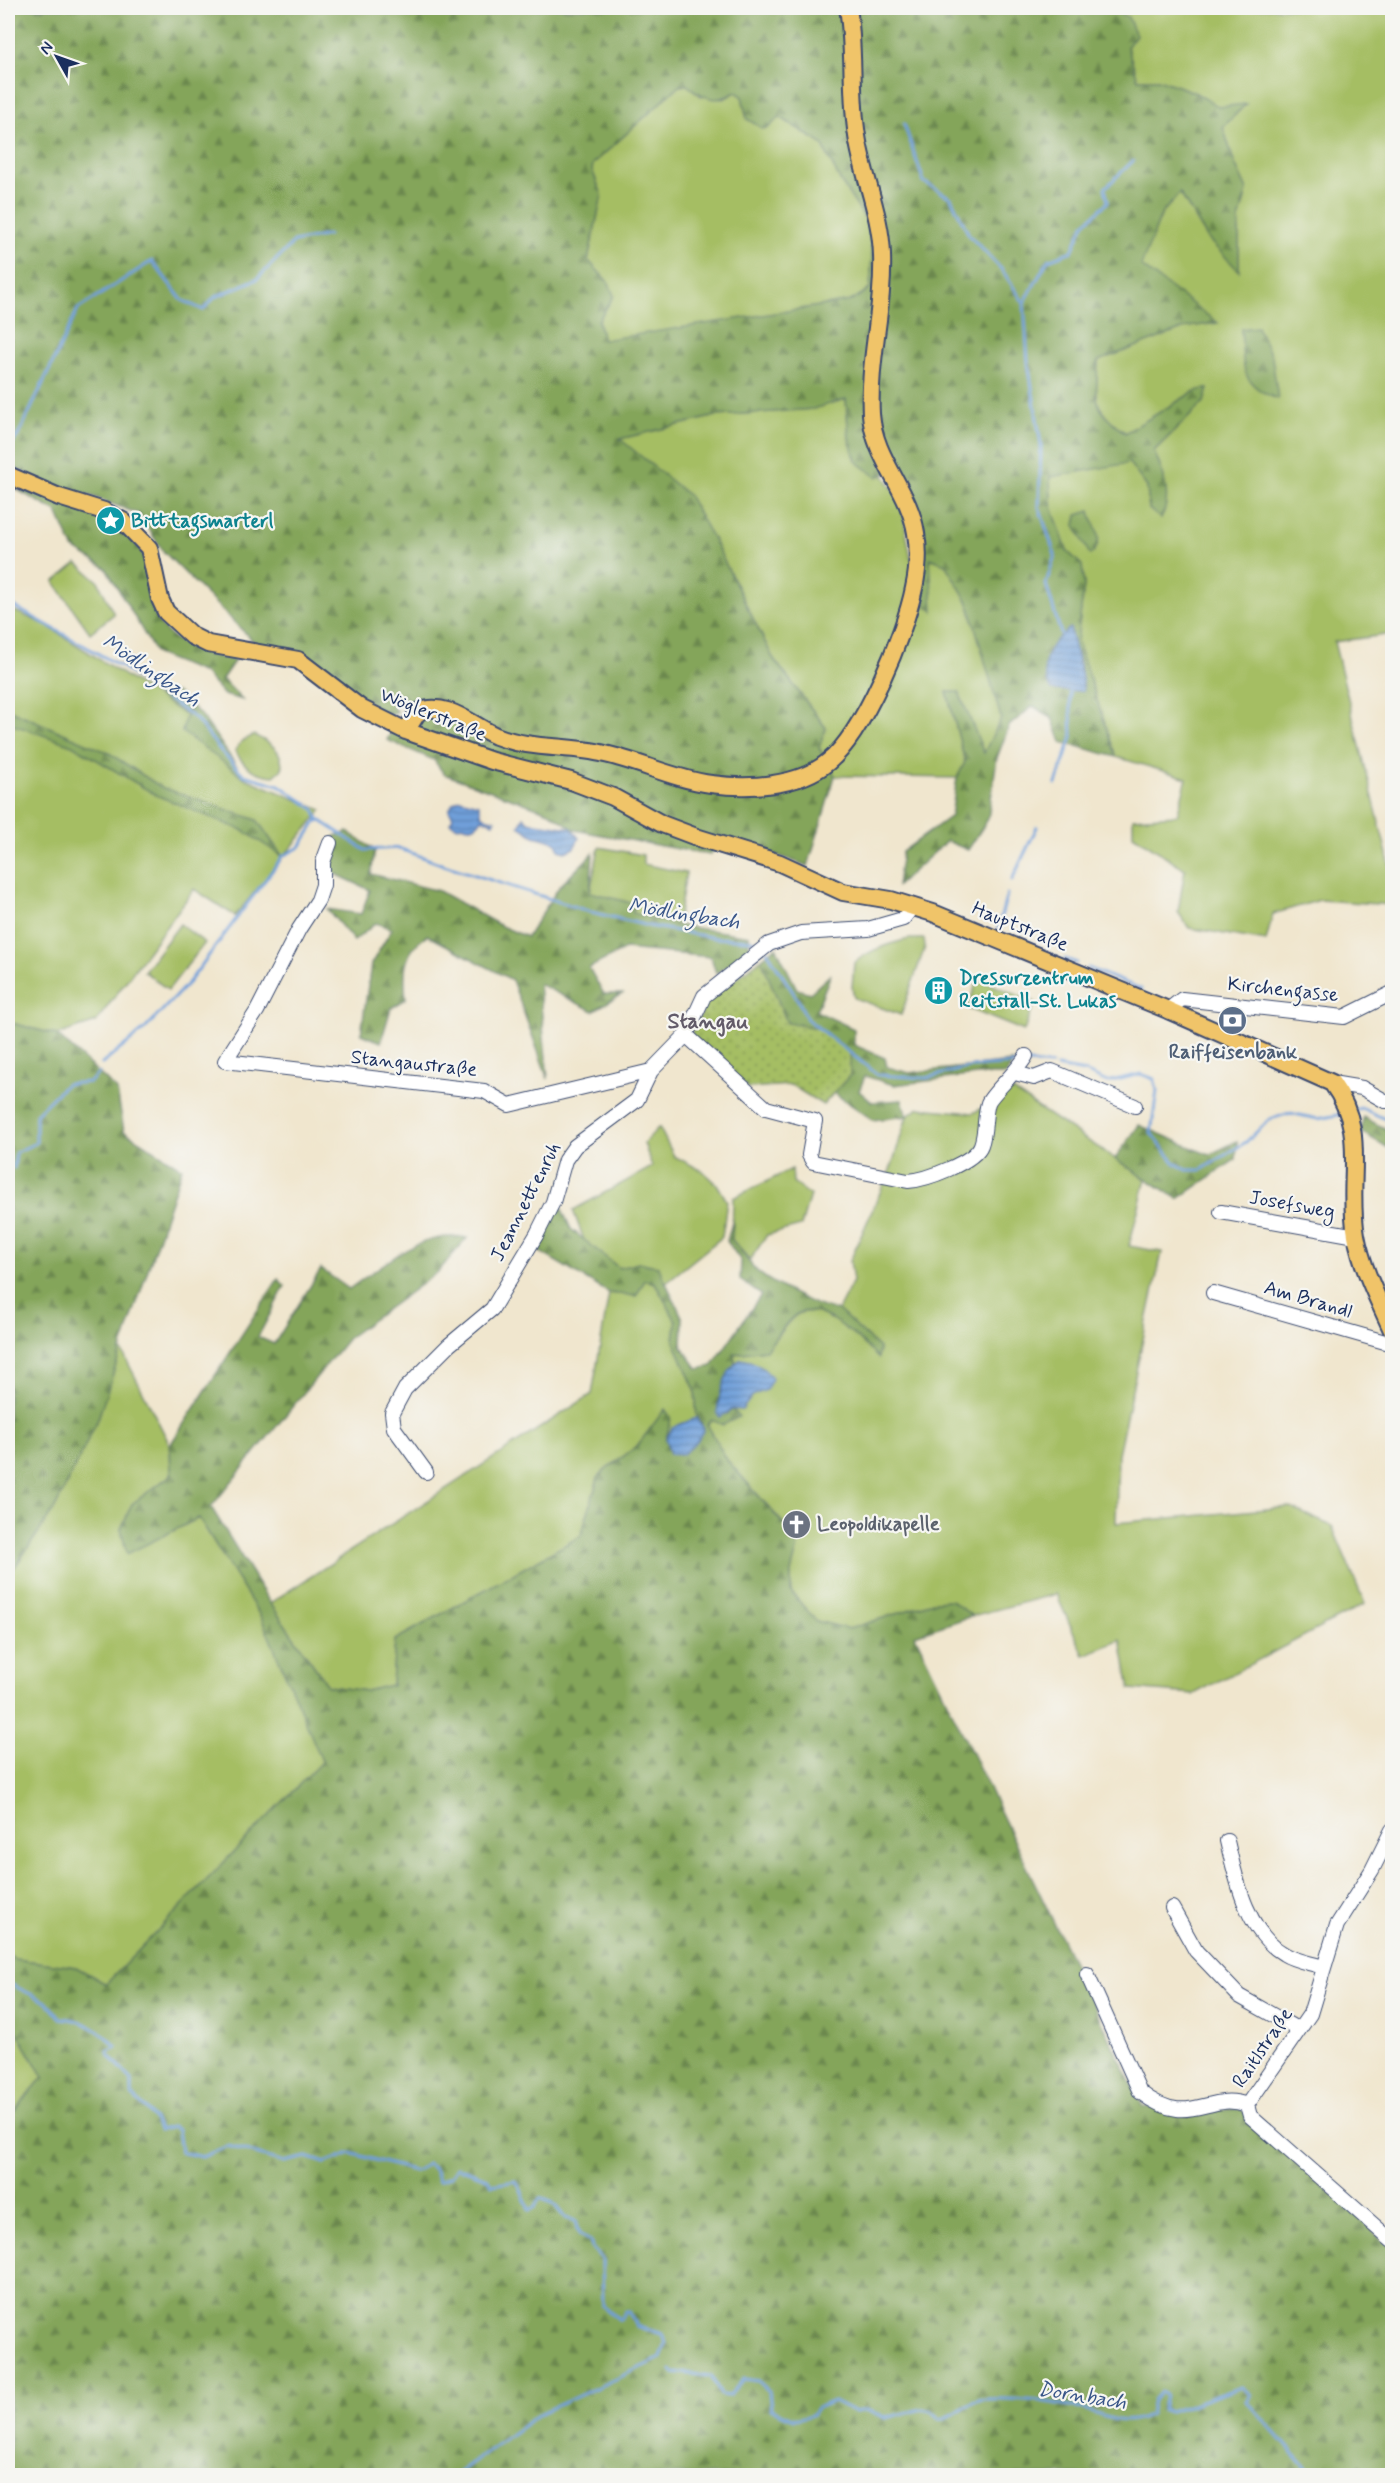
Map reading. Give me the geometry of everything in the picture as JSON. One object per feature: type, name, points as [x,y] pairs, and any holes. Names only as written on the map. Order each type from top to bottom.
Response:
[{"type":"main road","points":[[405,731],[418,712],[438,707],[455,713],[507,740],[606,754],[671,775],[711,784],[747,786],[771,784],[818,768],[829,762],[852,735],[887,666],[902,630],[914,589],[918,549],[911,510],[879,453],[873,429],[870,388],[882,255],[854,118],[848,8]]},
{"type":"main road","name":"Wöglerstraße","points":[[8,475],[104,511],[123,521],[139,535],[149,548],[160,599],[166,612],[192,636],[208,644],[298,660],[362,709],[405,731],[483,758],[571,782],[613,797],[662,824],[780,863]]},
{"type":"main road","name":"Hauptstraße","points":[[780,863],[843,892],[913,906],[1168,1010],[1332,1083],[1343,1098],[1354,1130],[1353,1210],[1356,1236],[1371,1284],[1392,1330]]},
{"type":"street","name":"Stangaustraße","points":[[330,843],[323,862],[323,885],[318,900],[299,929],[257,1011],[225,1061],[484,1090],[509,1105],[651,1071]]},
{"type":"street","points":[[651,1071],[687,1035],[704,996],[763,948],[801,933],[868,929],[903,919],[913,906]]},
{"type":"street","name":"Kirchengasse","points":[[1168,1010],[1182,999],[1344,1017],[1392,993]]},
{"type":"street","points":[[687,1035],[766,1108],[815,1121],[809,1155],[813,1162],[908,1181],[922,1180],[972,1157],[981,1146],[988,1101],[1017,1071],[1026,1056]]},
{"type":"street","name":"Jeannettenruh","points":[[426,1472],[394,1428],[392,1413],[405,1389],[449,1345],[492,1309],[537,1234],[553,1202],[565,1160],[575,1146],[637,1100],[651,1071]]},
{"type":"street","points":[[1017,1071],[1034,1078],[1052,1071],[1135,1106]]},
{"type":"street","points":[[1332,1083],[1362,1088],[1385,1101],[1392,1101]]},
{"type":"street","name":"Josefsweg","points":[[1221,1212],[1356,1236]]},
{"type":"street","name":"Am Brandl","points":[[1213,1293],[1392,1344]]},
{"type":"street","name":"Raitlstraße","points":[[1392,1830],[1372,1870],[1337,1925],[1310,2014],[1247,2105],[1250,2116],[1271,2136],[1392,2241]]},
{"type":"street","points":[[1227,1841],[1239,1896],[1264,1936],[1283,1954],[1323,1967]]},
{"type":"street","points":[[1172,1908],[1196,1951],[1239,1996],[1299,2030]]},
{"type":"street","points":[[1087,1974],[1140,2092],[1155,2104],[1174,2110],[1198,2109],[1235,2100],[1247,2105]]},
{"type":"green space","points":[[8,8],[1107,8],[1128,17],[1136,35],[1127,47],[1138,79],[1158,79],[1194,92],[1219,107],[1246,104],[1223,127],[1234,162],[1247,190],[1239,220],[1239,271],[1208,239],[1180,193],[1162,213],[1141,266],[1218,323],[1188,327],[1098,361],[1098,402],[1106,416],[1125,433],[1195,391],[1208,389],[1204,402],[1154,451],[1163,476],[1166,494],[1165,511],[1161,519],[1149,509],[1147,487],[1129,463],[1050,477],[1051,504],[1067,551],[1082,565],[1084,585],[1077,641],[1116,757],[1061,742],[1052,718],[1033,706],[1009,726],[997,758],[988,819],[968,850],[947,841],[897,886],[902,852],[951,816],[957,778],[965,762],[947,692],[959,692],[984,753],[1001,718],[968,602],[945,564],[930,558],[933,611],[926,605],[897,469],[877,477],[856,461],[849,439],[846,399],[813,409],[716,416],[620,439],[688,495],[712,537],[773,658],[826,728],[819,748],[835,776],[808,866],[722,836],[710,855],[575,830],[549,812],[444,774],[434,760],[387,740],[405,707],[398,700],[391,706],[397,712],[390,714],[382,712],[340,680],[309,661],[277,649],[260,648],[163,551],[139,514],[94,497],[48,484],[8,465]],"holes":[[[687,85],[705,97],[716,99],[736,92],[742,96],[747,119],[763,129],[769,127],[780,117],[822,144],[841,182],[868,223],[872,256],[870,289],[851,301],[603,340],[598,321],[614,296],[609,283],[588,260],[602,195],[592,170],[593,164],[679,86]],[[1070,628],[1074,651],[1080,661],[1083,690],[1052,690]]]},
{"type":"green space","points":[[1107,8],[1392,8],[1392,634],[1334,642],[1392,874],[1392,905],[1320,900],[1273,914],[1266,941],[1189,928],[1178,912],[1185,869],[1133,835],[1133,818],[1177,815],[1187,778],[1116,757],[1077,641],[1084,585],[1082,566],[1067,551],[1051,504],[1050,477],[1129,462],[1147,487],[1149,509],[1161,518],[1164,476],[1154,451],[1204,402],[1207,389],[1195,391],[1126,433],[1101,409],[1097,395],[1097,375],[1098,361],[1188,327],[1217,323],[1140,266],[1162,213],[1180,193],[1208,239],[1239,270],[1239,220],[1247,190],[1234,162],[1223,127],[1245,105],[1219,108],[1194,92],[1158,79],[1138,79],[1127,47],[1128,17]]},
{"type":"green space","points":[[687,85],[701,96],[724,99],[736,92],[742,96],[747,119],[769,127],[780,117],[822,144],[841,182],[868,223],[872,256],[870,289],[851,301],[602,341],[588,260],[602,195],[592,170],[593,164],[679,86]]},
{"type":"green space","points":[[1257,327],[1272,357],[1278,399],[1256,387],[1246,373],[1243,364],[1241,329]]},
{"type":"green space","points":[[846,399],[849,439],[883,474],[896,494],[903,514],[911,559],[934,559],[946,566],[966,598],[980,638],[1001,718],[984,754],[959,693],[947,692],[965,762],[957,778],[835,776],[819,747],[826,728],[773,658],[712,537],[619,439],[716,416],[813,409]]},
{"type":"green space","points":[[12,487],[97,517],[127,536],[143,555],[151,604],[158,621],[166,631],[187,646],[211,655],[235,660],[222,679],[243,700],[224,695],[204,673],[156,654],[106,568],[73,548],[57,512]]},
{"type":"green space","points":[[1090,511],[1099,540],[1090,555],[1075,525],[1077,515]]},
{"type":"green space","points":[[77,563],[98,581],[114,614],[90,633],[54,582]]},
{"type":"green space","points":[[8,608],[46,625],[186,715],[245,778],[322,810],[235,916],[194,889],[96,1022],[57,1035],[8,1022]]},
{"type":"green space","points":[[176,692],[202,716],[245,778],[182,732],[186,715],[157,696]]},
{"type":"green space","points":[[8,709],[109,753],[161,787],[257,820],[283,857],[244,831],[156,795],[72,745],[8,723]]},
{"type":"green space","points":[[254,735],[270,744],[280,756],[282,769],[274,776],[261,774],[251,769],[235,750],[242,741]]},
{"type":"green space","points":[[348,832],[375,850],[371,874],[439,891],[501,926],[527,937],[559,887],[593,853],[590,892],[635,904],[633,913],[677,925],[749,936],[749,951],[716,973],[711,957],[625,949],[589,968],[604,994],[622,994],[593,1011],[539,984],[548,1079],[512,980],[427,935],[419,941],[409,955],[405,971],[406,999],[391,1008],[381,1042],[361,1034],[371,964],[392,929],[376,923],[354,941],[327,909],[361,914],[370,890],[329,871],[335,836]]},
{"type":"green space","points":[[599,847],[643,855],[643,864],[686,873],[677,925],[633,913],[634,904],[590,892]]},
{"type":"green space","points":[[180,924],[205,943],[168,990],[144,971]]},
{"type":"green space","points":[[909,939],[924,939],[925,947],[901,1015],[854,998],[852,987],[854,963],[880,948]]},
{"type":"green space","points":[[776,947],[797,989],[810,993],[831,974],[816,1011],[854,1029],[854,1045],[885,1058],[887,1067],[909,1073],[1013,1062],[1006,1075],[977,1075],[894,1085],[865,1076],[859,1091],[872,1102],[902,1100],[907,1116],[873,1120],[834,1093],[850,1075],[817,1028],[787,1023],[761,959]]},
{"type":"green space","points":[[761,959],[787,1023],[817,1028],[850,1053],[850,1075],[823,1105],[791,1085],[748,1088],[691,1034],[708,1001]]},
{"type":"green space","points":[[978,979],[1035,1002],[1024,1031],[967,1008]]},
{"type":"green space","points":[[8,1022],[57,1035],[117,1090],[124,1131],[182,1168],[98,1419],[55,1508],[8,1577]]},
{"type":"green space","points":[[1013,1091],[1146,1179],[1129,1246],[1162,1252],[1118,1454],[1116,1523],[1289,1507],[1332,1526],[1365,1604],[1194,1694],[1130,1689],[1121,1640],[1084,1655],[1056,1594],[972,1616],[951,1600],[936,1601],[849,1629],[816,1621],[791,1592],[791,1572],[799,1541],[727,1460],[707,1424],[711,1420],[738,1416],[733,1409],[742,1410],[752,1396],[741,1359],[735,1363],[734,1354],[766,1350],[798,1314],[819,1313],[830,1318],[852,1333],[878,1357],[879,1348],[838,1310],[853,1281],[850,1261],[892,1165],[907,1116],[919,1108],[973,1113]]},
{"type":"green space","points":[[1363,1117],[1392,1132],[1392,1150],[1361,1132]]},
{"type":"green space","points":[[1139,1125],[1209,1155],[1237,1141],[1236,1159],[1178,1199],[1115,1159]]},
{"type":"green space","points":[[659,1127],[674,1156],[703,1171],[717,1184],[727,1201],[722,1237],[664,1284],[658,1266],[639,1263],[619,1268],[584,1240],[573,1210],[652,1167],[644,1143]]},
{"type":"green space","points":[[792,1169],[793,1182],[810,1195],[801,1226],[767,1235],[750,1260],[732,1240],[733,1198]]},
{"type":"green space","points":[[559,1203],[571,1229],[619,1268],[639,1263],[658,1266],[683,1319],[682,1347],[698,1369],[712,1366],[761,1295],[740,1280],[741,1261],[727,1241],[733,1219],[732,1240],[761,1274],[808,1301],[838,1310],[879,1348],[878,1358],[841,1325],[829,1318],[807,1311],[797,1314],[766,1350],[734,1354],[735,1363],[718,1402],[727,1414],[733,1409],[739,1417],[723,1425],[712,1420],[707,1424],[727,1460],[799,1542],[791,1572],[791,1592],[816,1621],[849,1629],[936,1601],[951,1600],[972,1616],[915,1635],[1143,2107],[1241,2109],[1392,2249],[1392,2475],[9,2475],[8,2119],[43,2077],[8,2016],[8,1954],[14,1959],[76,1967],[106,1984],[322,1761],[261,1617],[199,1518],[127,1554],[121,1529],[132,1504],[171,1475],[170,1445],[278,1279],[285,1286],[258,1337],[274,1344],[321,1269],[349,1289],[404,1251],[419,1244],[450,1237],[467,1238],[438,1272],[349,1337],[211,1507],[270,1603],[328,1686],[366,1691],[392,1685],[395,1640],[581,1536],[599,1475],[637,1446],[665,1409],[671,1418],[666,1439],[702,1423],[697,1418],[695,1390],[674,1341],[676,1321],[655,1283],[645,1280],[636,1296],[609,1293],[535,1249]]},
{"type":"green space","points":[[645,1280],[655,1283],[676,1321],[674,1341],[695,1390],[697,1418],[673,1427],[666,1439],[671,1418],[665,1410],[637,1446],[599,1475],[581,1536],[395,1640],[392,1685],[366,1691],[328,1686],[270,1603],[592,1394],[609,1293],[636,1296]]},
{"type":"green space","points":[[120,1347],[170,1445],[171,1475],[132,1504],[121,1529],[127,1553],[199,1518],[261,1617],[323,1761],[106,1984],[76,1967],[14,1959],[8,1954],[8,1577],[55,1508],[98,1419]]},
{"type":"green space","points":[[8,2016],[43,2077],[8,2119]]},
{"type":"water","points":[[1070,628],[1083,691],[1052,690],[1045,672],[1047,656],[1056,641]]},
{"type":"water","points":[[460,799],[479,804],[482,816],[495,820],[494,823],[482,819],[473,826],[458,827],[450,823],[453,817],[449,810],[453,803]]},
{"type":"water","points":[[524,817],[528,822],[571,828],[579,838],[574,848],[565,852],[559,850],[556,842],[534,836],[519,826]]},
{"type":"water","points":[[741,1359],[759,1366],[772,1379],[766,1390],[752,1396],[742,1410],[733,1409],[720,1417],[717,1413],[724,1383],[735,1364]]},
{"type":"water","points":[[697,1418],[704,1429],[697,1441],[682,1455],[670,1454],[666,1439],[673,1427]]},
{"type":"waterway","points":[[904,124],[924,182],[951,198],[969,235],[1002,270],[1024,303],[1028,362],[1041,445],[1039,507],[1055,555],[1046,584],[1061,634]]},
{"type":"waterway","points":[[1024,303],[1048,260],[1072,251],[1084,224],[1108,202],[1105,188],[1133,161]]},
{"type":"waterway","points":[[8,449],[19,434],[78,309],[152,261],[182,300],[203,310],[215,297],[257,279],[294,242],[328,235]]},
{"type":"waterway","name":"Mödlingbach","points":[[8,603],[122,667],[196,719],[221,751],[244,775],[279,785],[314,809],[318,819],[365,850],[398,848],[591,912],[649,926],[716,938],[752,940],[759,945]]},
{"type":"waterway","points":[[1056,784],[1072,737],[1070,691]]},
{"type":"waterway","points":[[102,1064],[145,1029],[189,982],[283,856],[300,847],[318,819]]},
{"type":"waterway","points":[[1012,880],[1037,827]]},
{"type":"waterway","points":[[998,928],[1007,894]]},
{"type":"waterway","name":"Mödlingbach","points":[[767,951],[798,1000],[807,1019],[878,1075],[926,1078],[971,1067],[1015,1064]]},
{"type":"waterway","points":[[1065,959],[1077,963]]},
{"type":"waterway","points":[[1088,968],[1141,989]]},
{"type":"waterway","name":"Mödlingbach","points":[[1028,1063],[1051,1065]]},
{"type":"waterway","name":"Mödlingbach","points":[[1057,1067],[1085,1072],[1107,1082],[1141,1074],[1154,1079],[1157,1090],[1151,1133],[1175,1163],[1187,1170],[1201,1170],[1246,1142],[1270,1119],[1290,1113],[1318,1119],[1343,1114]]},
{"type":"waterway","points":[[14,1168],[16,1152],[36,1143],[36,1114],[66,1084],[90,1082],[99,1073]]},
{"type":"waterway","name":"Mödlingbach","points":[[1352,1111],[1361,1108],[1392,1122]]},
{"type":"waterway","name":"Dornbach","points":[[8,1983],[47,2002],[60,2018],[84,2023],[110,2041],[116,2047],[108,2052],[109,2055],[132,2080],[132,2095],[151,2115],[159,2130],[173,2127],[178,2130],[181,2152],[202,2157],[228,2146],[284,2162],[307,2157],[325,2163],[350,2153],[415,2171],[428,2164],[434,2169],[439,2181],[451,2176],[457,2167],[487,2178],[492,2185],[516,2181],[529,2210],[534,2208],[540,2198],[553,2203],[565,2218],[575,2221],[579,2235],[590,2241],[592,2248],[602,2259],[603,2306],[620,2320],[626,2311],[629,2311],[636,2326],[662,2334],[666,2343],[661,2358],[539,2414],[454,2476]]},
{"type":"waterway","name":"Dornbach","points":[[671,2370],[711,2376],[721,2395],[729,2396],[744,2379],[758,2381],[769,2391],[771,2409],[794,2419],[812,2415],[817,2408],[834,2401],[855,2412],[866,2410],[885,2418],[922,2409],[931,2411],[940,2419],[974,2402],[996,2399],[1060,2404],[1110,2419],[1130,2420],[1140,2419],[1150,2414],[1153,2400],[1160,2392],[1165,2395],[1162,2410],[1170,2412],[1242,2387],[1251,2395],[1247,2401],[1310,2472],[1322,2476]]},
{"type":"place","name":"Bitttagsmarterl","points":[[110,521]]},
{"type":"place","name":"Dressurzentrum Reitstall-St. Lukas","points":[[938,990]]},
{"type":"place","name":"Raiffeisenbank","points":[[1233,1021]]},
{"type":"place","name":"Leopoldikapelle","points":[[796,1524]]},
{"type":"district","name":"Stangau","points":[[708,1022]]}]
